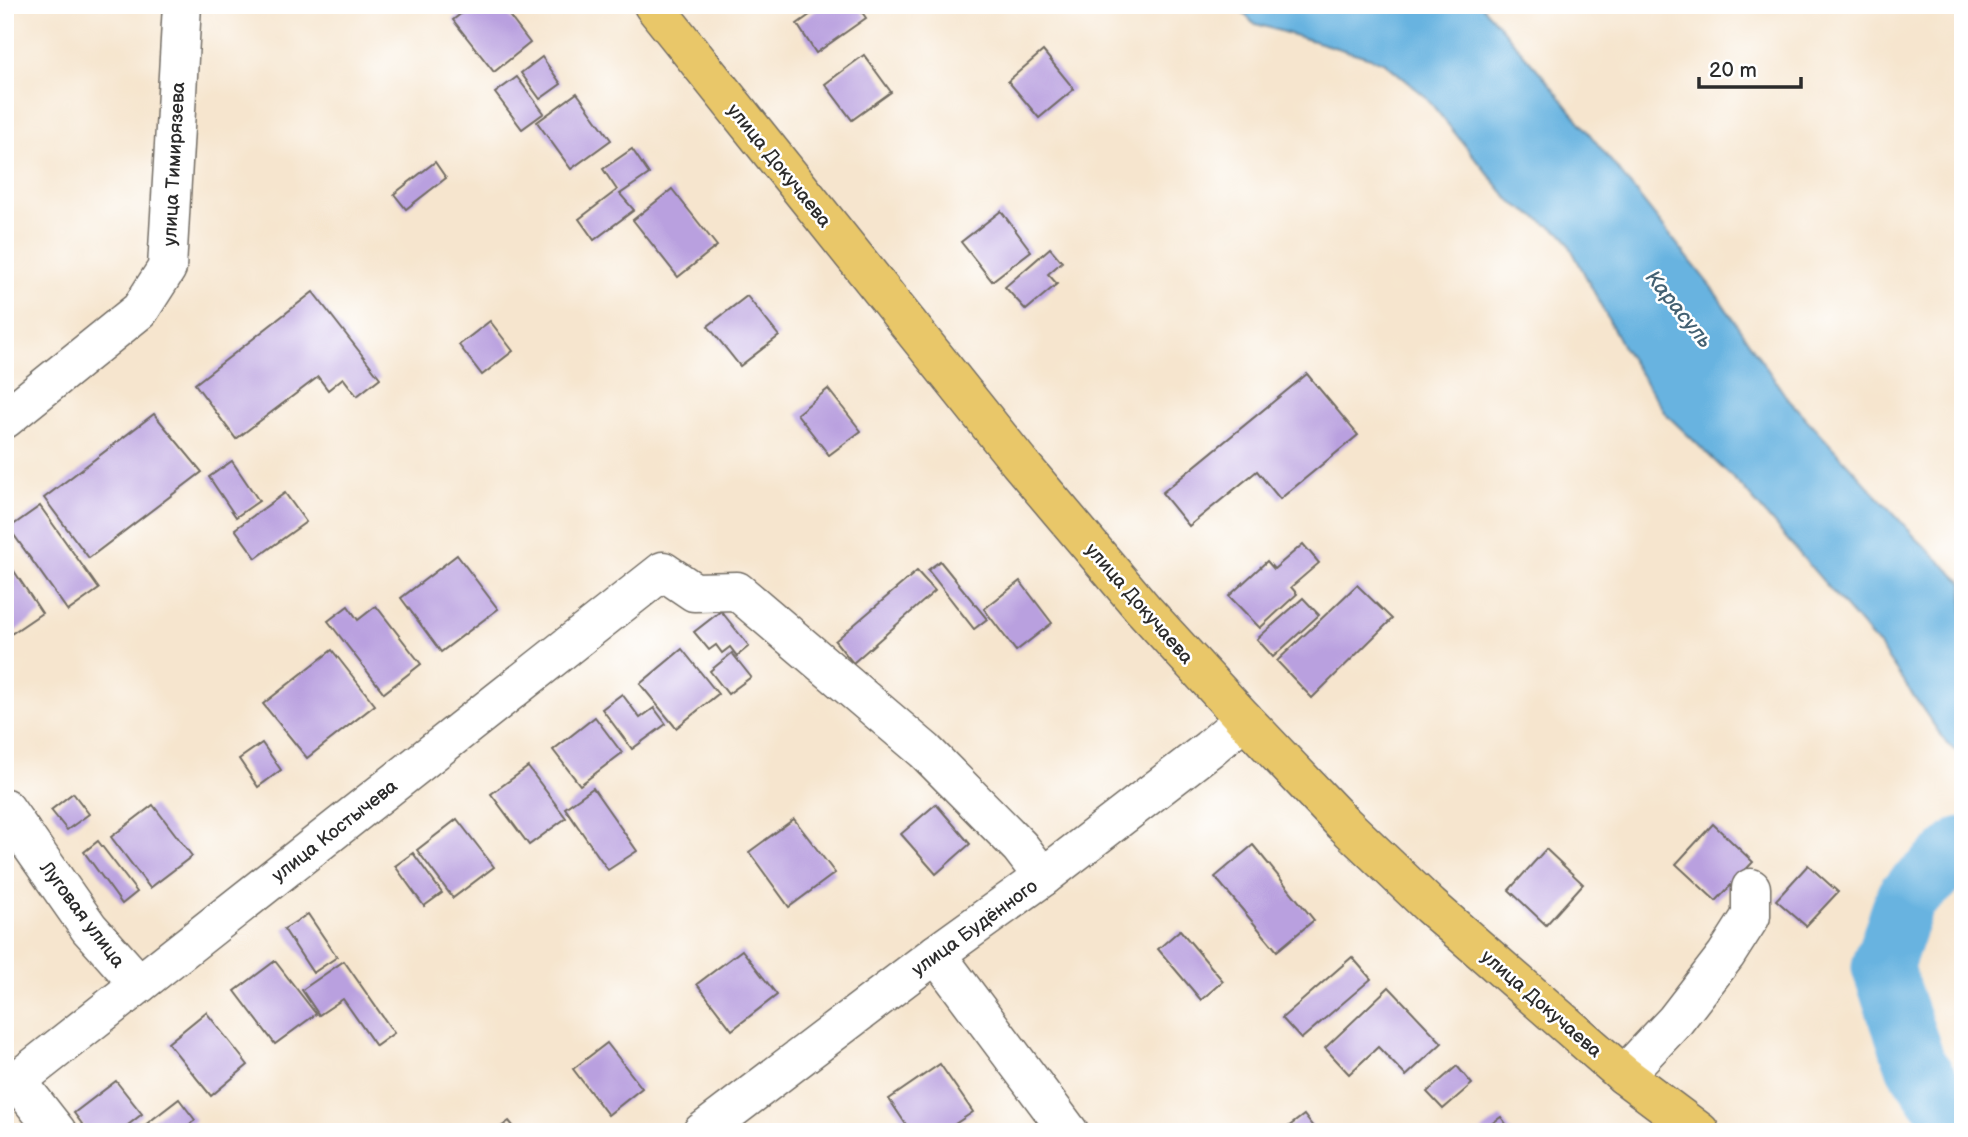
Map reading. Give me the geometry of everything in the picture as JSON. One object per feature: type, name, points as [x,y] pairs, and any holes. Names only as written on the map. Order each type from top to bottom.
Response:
[{"type":"main road","name":"улица Докучаева","points":[[653,5],[1019,462],[1144,610],[1244,719],[1340,821],[1430,906],[1625,1074],[1700,1132]]},
{"type":"street","name":"улица Тимирязева","points":[[5,419],[140,310],[167,268],[182,5]]},
{"type":"street","name":"улица Костычева","points":[[11,1085],[663,571],[694,592],[737,591],[925,751],[1020,847],[1043,877]]},
{"type":"street","name":"улица Будённого","points":[[702,1132],[936,954],[1043,877],[1244,719]]},
{"type":"street","name":"Луговая улица","points":[[5,807],[89,928],[139,985]]},
{"type":"street","points":[[1625,1074],[1675,1021],[1726,956],[1751,916],[1751,888]]},
{"type":"street","points":[[936,954],[1069,1132]]},
{"type":"street","points":[[11,1085],[57,1132]]},
{"type":"water","name":"Карасуль","points":[[1236,5],[1481,5],[1544,77],[1712,288],[1787,398],[1916,538],[1963,583],[1963,755],[1947,744],[1879,646],[1743,488],[1666,414],[1624,349],[1564,235],[1510,201],[1425,96],[1384,62],[1253,23]]},
{"type":"building","points":[[472,5],[501,5],[530,43],[494,72],[453,20]]},
{"type":"building","points":[[824,5],[857,5],[866,18],[816,53],[797,24]]},
{"type":"building","points":[[1043,51],[1074,89],[1039,118],[1008,81]]},
{"type":"building","points":[[864,55],[891,92],[852,120],[825,84]]},
{"type":"building","points":[[542,57],[561,84],[540,99],[521,73]]},
{"type":"building","points":[[517,77],[544,113],[522,129],[495,93]]},
{"type":"building","points":[[577,93],[611,140],[571,169],[537,122]]},
{"type":"building","points":[[632,149],[649,174],[620,194],[634,210],[594,240],[579,219],[617,190],[603,169]]},
{"type":"building","points":[[435,162],[446,178],[406,209],[394,194]]},
{"type":"building","points":[[672,189],[717,246],[678,277],[633,220]]},
{"type":"building","points":[[1001,211],[1031,251],[992,281],[961,242]]},
{"type":"building","points":[[1050,248],[1062,262],[1048,274],[1057,284],[1026,310],[1005,287]]},
{"type":"building","points":[[313,292],[380,378],[357,396],[343,378],[328,390],[318,377],[236,439],[195,384]]},
{"type":"building","points":[[747,296],[779,336],[740,366],[708,326]]},
{"type":"building","points":[[490,321],[513,351],[482,375],[459,345]]},
{"type":"building","points":[[1307,374],[1358,435],[1280,499],[1257,471],[1189,526],[1162,493]]},
{"type":"building","points":[[828,389],[861,431],[829,455],[797,414]]},
{"type":"building","points":[[154,414],[202,472],[89,558],[44,498]]},
{"type":"building","points":[[232,461],[259,501],[236,517],[209,477]]},
{"type":"building","points":[[285,493],[306,522],[256,558],[235,529]]},
{"type":"building","points":[[40,506],[99,589],[68,611],[9,528]]},
{"type":"building","points":[[1303,544],[1319,563],[1291,587],[1297,594],[1260,628],[1229,596],[1267,561],[1274,569]]},
{"type":"building","points":[[457,555],[498,609],[441,652],[401,598]]},
{"type":"building","points":[[940,561],[987,619],[974,629],[928,570]]},
{"type":"building","points":[[8,562],[42,613],[5,638],[5,563]]},
{"type":"building","points":[[917,571],[935,591],[853,663],[835,641]]},
{"type":"building","points":[[1020,581],[1052,623],[1016,651],[984,609]]},
{"type":"building","points":[[1357,585],[1392,619],[1312,698],[1277,661]]},
{"type":"building","points":[[1303,598],[1319,615],[1273,657],[1257,639]]},
{"type":"building","points":[[348,606],[358,620],[376,606],[421,664],[384,693],[328,621]]},
{"type":"building","points":[[721,611],[749,646],[737,656],[730,647],[722,653],[716,645],[709,650],[694,632]]},
{"type":"building","points":[[682,649],[718,694],[676,728],[640,684]]},
{"type":"building","points":[[332,650],[375,705],[307,758],[263,704]]},
{"type":"building","points":[[732,653],[751,677],[728,694],[710,671]]},
{"type":"building","points":[[622,694],[640,718],[654,708],[666,724],[632,749],[602,709]]},
{"type":"building","points":[[595,717],[622,753],[580,785],[553,750]]},
{"type":"building","points":[[262,743],[281,770],[258,787],[239,759]]},
{"type":"building","points":[[528,767],[566,818],[529,845],[491,794]]},
{"type":"building","points":[[593,788],[637,851],[608,870],[565,808]]},
{"type":"building","points":[[73,793],[89,814],[67,830],[51,810]]},
{"type":"building","points":[[936,804],[970,844],[936,874],[901,834]]},
{"type":"building","points":[[153,805],[192,856],[150,888],[111,837]]},
{"type":"building","points":[[457,819],[494,867],[453,898],[417,850]]},
{"type":"building","points":[[794,819],[835,873],[789,907],[749,852]]},
{"type":"building","points":[[1713,824],[1753,862],[1716,901],[1676,864]]},
{"type":"building","points":[[98,841],[137,892],[122,904],[84,852]]},
{"type":"building","points":[[1253,845],[1314,920],[1277,951],[1215,877]]},
{"type":"building","points":[[1546,849],[1583,884],[1546,925],[1509,890]]},
{"type":"building","points":[[413,853],[442,893],[424,906],[395,866]]},
{"type":"building","points":[[1808,865],[1838,892],[1806,926],[1776,900]]},
{"type":"building","points":[[308,914],[337,957],[313,973],[284,929]]},
{"type":"building","points":[[1180,930],[1223,981],[1201,1000],[1158,949]]},
{"type":"building","points":[[742,950],[777,995],[732,1030],[697,984]]},
{"type":"building","points":[[1352,957],[1371,979],[1301,1039],[1282,1018]]},
{"type":"building","points":[[275,961],[316,1014],[275,1044],[235,991]]},
{"type":"building","points":[[344,961],[394,1033],[376,1046],[343,999],[319,1015],[302,990]]},
{"type":"building","points":[[1389,987],[1442,1043],[1406,1076],[1378,1047],[1349,1074],[1325,1048]]},
{"type":"building","points":[[206,1012],[248,1065],[211,1096],[168,1043]]},
{"type":"building","points":[[607,1043],[642,1088],[608,1115],[573,1069]]},
{"type":"building","points":[[940,1064],[973,1112],[943,1132],[911,1132],[889,1099]]},
{"type":"building","points":[[1457,1066],[1472,1084],[1443,1109],[1427,1092]]},
{"type":"building","points":[[116,1081],[142,1114],[119,1132],[88,1132],[74,1113]]},
{"type":"building","points":[[179,1099],[195,1120],[180,1132],[136,1132]]},
{"type":"building","points":[[1304,1115],[1317,1132],[1285,1132],[1284,1130]]},
{"type":"building","points":[[1501,1117],[1512,1132],[1480,1132]]},
{"type":"building","points":[[509,1121],[518,1132],[494,1132]]},
{"type":"waterway","points":[[1962,1132],[1916,1065],[1882,967],[1906,898],[1963,847]]}]
